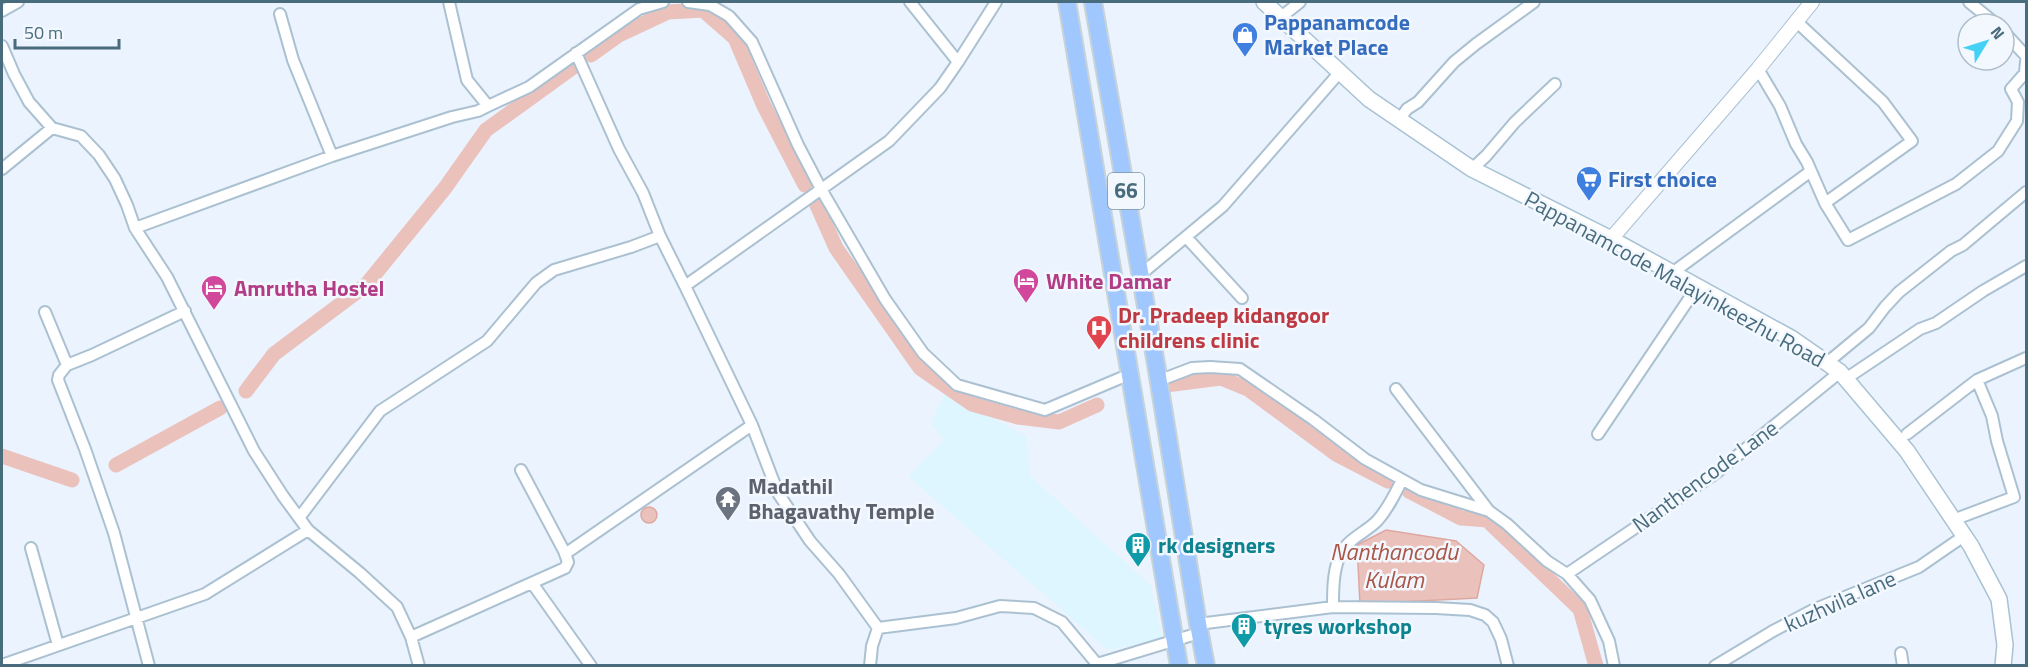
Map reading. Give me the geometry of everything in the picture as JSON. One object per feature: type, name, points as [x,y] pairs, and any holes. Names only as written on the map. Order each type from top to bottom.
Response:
[{"type":"main road","points":[[1067,2],[1179,666]]},
{"type":"main road","name":"66","points":[[1094,2],[1158,381]]},
{"type":"main road","name":"Pappanamcode Malayinkeezhu Road","points":[[1264,2],[1369,99],[1472,169],[1611,239],[1791,338],[1844,375],[1907,451],[1964,536],[2000,599],[2005,645],[2003,666]]},
{"type":"main road","points":[[1158,381],[1206,666]]},
{"type":"street","points":[[2,11],[18,2]]},
{"type":"street","points":[[449,2],[467,80],[488,106]]},
{"type":"street","points":[[135,228],[332,156],[452,117],[478,111],[529,87],[639,9],[663,2]]},
{"type":"street","points":[[688,2],[710,5],[729,16],[752,42],[798,145],[885,298],[922,353],[957,385],[1045,410],[1130,374]]},
{"type":"street","points":[[910,2],[958,62]]},
{"type":"street","points":[[685,286],[888,141],[940,88],[996,2]]},
{"type":"street","points":[[1281,17],[1300,2]]},
{"type":"street","points":[[1400,119],[1454,62],[1534,2]]},
{"type":"street","points":[[1611,239],[1758,69],[1812,2]]},
{"type":"street","points":[[1970,2],[1982,12]]},
{"type":"street","points":[[280,14],[293,60],[332,156]]},
{"type":"street","points":[[1797,22],[1884,102],[1912,141],[1825,203]]},
{"type":"street","points":[[2,46],[29,102],[52,128],[81,136],[99,155],[115,179],[135,228],[168,277],[254,451],[308,530],[397,607],[411,637],[419,666]]},
{"type":"street","points":[[576,53],[619,149],[644,194],[660,236],[752,425],[778,493],[810,541],[839,574],[878,628]]},
{"type":"street","points":[[1758,69],[1780,106],[1825,203],[1848,240],[1956,184],[1998,151],[2018,121],[2018,102],[2010,89],[2025,73],[2026,61]]},
{"type":"street","points":[[1140,275],[1223,206],[1340,72]]},
{"type":"street","points":[[1472,169],[1515,122],[1555,84]]},
{"type":"street","points":[[2,169],[52,128]]},
{"type":"street","points":[[1672,273],[1811,171]]},
{"type":"street","points":[[1828,362],[1869,328],[1899,292],[1951,251],[1963,245],[2026,192]]},
{"type":"street","points":[[299,518],[380,411],[488,341],[536,283],[554,270],[631,248],[660,236]]},
{"type":"street","points":[[1186,237],[1242,298]]},
{"type":"street","name":"Nanthencode Lane","points":[[1566,574],[1724,467],[1844,375],[1920,329],[1936,323],[1983,291],[2026,266]]},
{"type":"street","points":[[1598,434],[1697,287]]},
{"type":"street","points":[[149,666],[114,532],[86,449],[58,380],[67,365],[185,310]]},
{"type":"street","points":[[45,312],[67,365]]},
{"type":"street","points":[[1907,434],[1977,380],[2026,358]]},
{"type":"street","points":[[1158,381],[1192,368],[1240,369],[1314,420],[1365,459],[1421,490],[1489,511]]},
{"type":"street","points":[[1953,520],[2014,497],[1992,416],[1977,380]]},
{"type":"street","points":[[1396,389],[1489,511],[1507,524],[1547,561],[1566,574],[1590,600],[1609,641],[1614,666]]},
{"type":"street","points":[[565,554],[752,425]]},
{"type":"street","points":[[411,637],[566,568],[568,562],[565,554],[521,470]]},
{"type":"street","points":[[1333,607],[1334,576],[1338,558],[1346,544],[1377,521],[1387,509],[1402,480]]},
{"type":"street","points":[[2,666],[205,594],[308,530]]},
{"type":"street","name":"kuzhvila lane","points":[[1715,666],[1813,610],[1919,567],[1964,536]]},
{"type":"street","points":[[32,548],[58,645]]},
{"type":"street","points":[[532,583],[591,666]]},
{"type":"street","points":[[878,628],[956,618],[1000,606],[1034,608],[1062,622],[1098,665],[1147,650],[1198,628],[1333,607],[1470,610],[1485,615],[1493,622],[1501,639],[1508,666]]},
{"type":"street","points":[[870,666],[872,646],[878,628]]},
{"type":"street","points":[[1901,653],[1903,666]]},
{"type":"shaded area","points":[[945,394],[1026,436],[1030,476],[1151,586],[1162,639],[1108,650],[908,476],[944,440],[931,423]]},
{"type":"water","points":[[649,507],[657,515],[649,523],[641,515]]},
{"type":"water","name":"Nanthancodu Kulam","points":[[1386,530],[1456,541],[1484,565],[1477,598],[1360,604],[1357,545]]},
{"type":"waterway","points":[[591,55],[619,35],[668,12],[703,10],[735,38],[764,106],[805,185]]},
{"type":"waterway","points":[[246,391],[274,354],[366,285],[445,188],[486,130],[572,68]]},
{"type":"waterway","points":[[816,203],[836,248],[920,368],[972,404],[1018,417],[1059,422],[1097,405]]},
{"type":"waterway","points":[[1166,385],[1221,378],[1248,389],[1336,454],[1388,481]]},
{"type":"waterway","points":[[116,465],[220,408]]},
{"type":"waterway","points":[[2,456],[72,480]]},
{"type":"waterway","points":[[1409,491],[1461,518],[1487,520],[1580,609],[1596,666]]},
{"type":"place","name":"Pappanamcode Market Place","points":[[1245,58]]},
{"type":"place","name":"First choice","points":[[1589,202]]},
{"type":"place","name":"White Damar","points":[[1026,304]]},
{"type":"place","name":"Amrutha Hostel","points":[[214,311]]},
{"type":"place","name":"Dr. Pradeep kidangoor childrens clinic","points":[[1099,351]]},
{"type":"place","name":"Madathil Bhagavathy Temple","points":[[728,522]]},
{"type":"place","name":"rk designers","points":[[1138,568]]},
{"type":"place","name":"tyres workshop","points":[[1244,649]]}]
